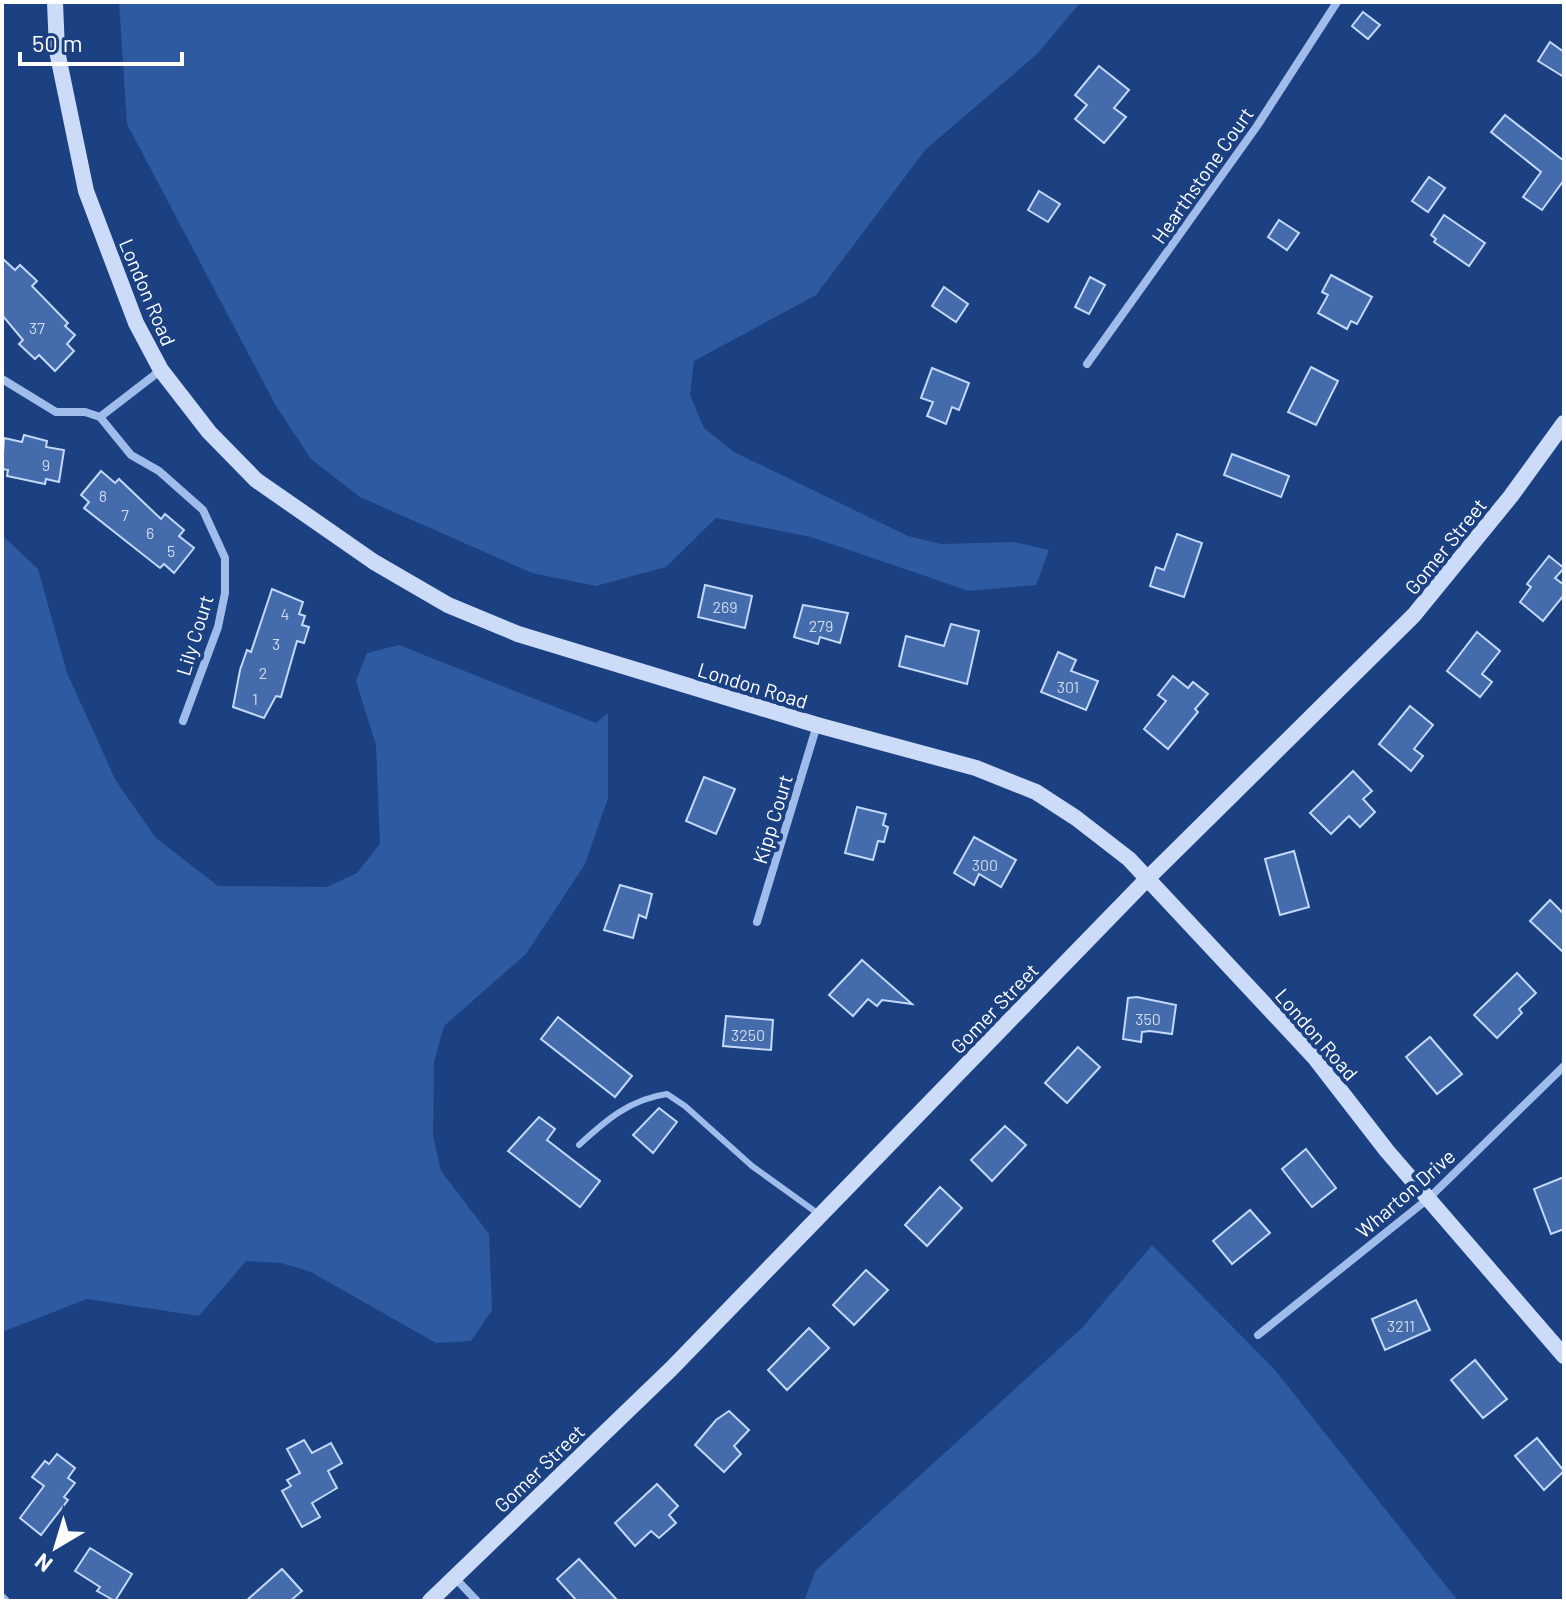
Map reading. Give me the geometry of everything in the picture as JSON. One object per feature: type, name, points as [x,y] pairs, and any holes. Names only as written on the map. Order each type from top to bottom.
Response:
[{"type":"street","name":"London Road","points":[[55,2],[57,51],[86,191],[136,323],[161,370],[209,432],[256,480],[326,531],[448,605],[561,649],[817,725],[976,768],[1036,792],[1076,818],[1129,859],[1315,1058],[1564,1356]]},
{"type":"street","name":"Hearthstone Court","points":[[1087,364],[1257,126],[1337,2]]},
{"type":"street","points":[[2,379],[56,412],[85,412],[100,417],[161,370]]},
{"type":"street","name":"Lily Court","points":[[100,417],[131,455],[159,471],[203,510],[225,558],[225,593],[218,627],[183,721]]},
{"type":"street","name":"Gomer Street","points":[[430,1601],[671,1369],[1147,879],[1414,615],[1511,496],[1564,423]]},
{"type":"street","name":"Kipp Court","points":[[757,922],[817,725]]},
{"type":"street","name":"Wharton Drive","points":[[1258,1335],[1429,1198],[1564,1066]]},
{"type":"street","points":[[454,1577],[477,1601]]},
{"type":"lane","points":[[579,1145],[626,1107],[649,1097],[667,1094],[685,1106],[752,1166],[820,1215]]},
{"type":"shaded area","points":[[119,2],[1081,2],[1036,55],[926,149],[816,295],[694,361],[690,395],[704,428],[734,452],[908,536],[942,544],[1014,542],[1049,550],[1036,585],[969,591],[811,537],[716,518],[666,567],[596,586],[532,573],[360,497],[311,459],[276,406],[127,124]]},
{"type":"shaded area","points":[[2,535],[38,569],[67,673],[116,781],[156,838],[218,886],[327,887],[357,873],[380,844],[376,745],[356,681],[367,653],[399,645],[596,723],[608,713],[608,798],[585,864],[526,954],[444,1026],[434,1062],[433,1135],[441,1171],[489,1234],[492,1310],[471,1341],[436,1343],[311,1272],[281,1263],[246,1261],[199,1316],[87,1299],[2,1332]]},
{"type":"shaded area","points":[[1152,1245],[1275,1370],[1458,1601],[804,1601],[816,1570],[1083,1327]]},
{"type":"building","points":[[1363,12],[1380,25],[1368,39],[1352,26]]},
{"type":"building","points":[[1550,42],[1564,52],[1564,77],[1538,61]]},
{"type":"building","points":[[1099,66],[1129,90],[1114,108],[1126,117],[1104,143],[1075,119],[1087,105],[1075,95]]},
{"type":"building","points":[[1505,115],[1564,161],[1564,180],[1542,210],[1523,197],[1541,172],[1491,132]]},
{"type":"building","points":[[1429,177],[1445,188],[1428,212],[1412,201]]},
{"type":"building","points":[[1039,191],[1060,204],[1048,222],[1028,210]]},
{"type":"building","points":[[1444,215],[1485,243],[1469,266],[1434,242],[1436,239],[1431,235]]},
{"type":"building","points":[[1279,220],[1299,233],[1287,250],[1268,237]]},
{"type":"building","points":[[2,258],[15,270],[20,265],[37,281],[32,286],[68,323],[65,326],[75,335],[67,344],[74,351],[55,371],[39,355],[35,359],[19,344],[23,340],[2,315]]},
{"type":"building","points":[[1331,275],[1372,297],[1357,324],[1351,321],[1347,329],[1318,313],[1328,295],[1322,292]]},
{"type":"building","points":[[1090,277],[1105,285],[1089,314],[1075,307]]},
{"type":"building","points":[[944,287],[968,304],[956,322],[932,306]]},
{"type":"building","points":[[1311,367],[1338,381],[1316,425],[1288,412]]},
{"type":"building","points":[[932,368],[969,383],[959,410],[952,407],[946,424],[927,416],[933,402],[921,398]]},
{"type":"building","points":[[24,435],[47,441],[46,447],[64,450],[59,482],[46,479],[45,484],[7,476],[8,470],[2,469],[4,438],[22,442]]},
{"type":"building","points":[[1232,454],[1289,476],[1281,497],[1224,475]]},
{"type":"building","points":[[101,471],[115,483],[119,479],[161,519],[165,514],[184,530],[179,536],[194,548],[174,573],[164,564],[160,568],[84,508],[89,502],[81,495]]},
{"type":"building","points":[[1177,534],[1202,543],[1184,597],[1150,586],[1156,567],[1164,570]]},
{"type":"building","points":[[1549,556],[1564,568],[1555,578],[1564,585],[1564,595],[1543,621],[1520,602],[1531,587],[1527,584]]},
{"type":"building","points":[[705,585],[752,596],[745,628],[698,617]]},
{"type":"building","points":[[272,589],[303,602],[299,614],[305,616],[302,625],[309,627],[304,643],[297,641],[281,697],[276,696],[264,718],[233,707],[240,670],[247,650],[251,652]]},
{"type":"building","points":[[803,605],[848,613],[840,643],[820,637],[818,644],[794,637]]},
{"type":"building","points":[[951,624],[979,631],[967,684],[899,666],[906,636],[944,646]]},
{"type":"building","points":[[1477,632],[1500,651],[1482,674],[1492,682],[1480,697],[1447,671]]},
{"type":"building","points":[[1058,652],[1076,660],[1071,671],[1098,681],[1086,710],[1041,692]]},
{"type":"building","points":[[1173,676],[1188,688],[1193,682],[1208,694],[1195,709],[1198,712],[1168,749],[1144,729],[1166,701],[1158,695]]},
{"type":"building","points":[[1410,706],[1433,725],[1414,749],[1423,756],[1411,771],[1379,744]]},
{"type":"building","points":[[1353,771],[1372,791],[1363,799],[1375,812],[1360,827],[1349,816],[1331,834],[1310,813]]},
{"type":"building","points":[[704,777],[735,789],[716,834],[686,821]]},
{"type":"building","points":[[857,807],[886,814],[883,825],[888,827],[884,842],[878,841],[873,860],[845,853]]},
{"type":"building","points":[[974,837],[1016,860],[1001,887],[979,874],[974,885],[954,873]]},
{"type":"building","points":[[1294,851],[1309,907],[1280,915],[1265,859]]},
{"type":"building","points":[[620,885],[652,894],[646,918],[639,915],[633,938],[604,930]]},
{"type":"building","points":[[1550,900],[1564,914],[1564,953],[1530,921]]},
{"type":"building","points":[[862,960],[912,1004],[882,1000],[877,1006],[868,999],[853,1016],[829,995]]},
{"type":"building","points":[[1517,973],[1536,993],[1519,1009],[1522,1013],[1497,1038],[1474,1015]]},
{"type":"building","points":[[1128,998],[1176,1005],[1172,1034],[1150,1031],[1142,1032],[1141,1042],[1123,1039]]},
{"type":"building","points":[[726,1016],[773,1020],[771,1050],[723,1046]]},
{"type":"building","points":[[558,1017],[632,1076],[615,1097],[541,1039]]},
{"type":"building","points":[[1430,1037],[1462,1074],[1437,1094],[1406,1057]]},
{"type":"building","points":[[1078,1047],[1100,1067],[1067,1103],[1045,1083]]},
{"type":"building","points":[[659,1108],[677,1122],[653,1153],[633,1135]]},
{"type":"building","points":[[539,1117],[555,1129],[547,1140],[600,1181],[580,1207],[508,1151]]},
{"type":"building","points":[[1005,1126],[1026,1145],[992,1181],[971,1160]]},
{"type":"building","points":[[1306,1149],[1336,1188],[1312,1207],[1282,1169]]},
{"type":"building","points":[[1564,1177],[1564,1229],[1551,1234],[1534,1189]]},
{"type":"building","points":[[940,1187],[962,1208],[927,1246],[905,1225]]},
{"type":"building","points":[[1250,1210],[1270,1233],[1232,1264],[1213,1241]]},
{"type":"building","points":[[866,1270],[888,1290],[854,1325],[833,1305]]},
{"type":"building","points":[[1416,1300],[1430,1330],[1385,1350],[1372,1319]]},
{"type":"building","points":[[809,1328],[829,1348],[787,1390],[768,1370]]},
{"type":"building","points":[[1475,1360],[1507,1399],[1483,1418],[1451,1380]]},
{"type":"building","points":[[729,1411],[749,1430],[734,1446],[741,1454],[724,1472],[695,1445],[716,1420]]},
{"type":"building","points":[[1537,1438],[1564,1471],[1544,1490],[1515,1456]]},
{"type":"building","points":[[304,1440],[312,1453],[331,1443],[342,1463],[328,1471],[337,1488],[312,1503],[320,1517],[302,1527],[282,1491],[291,1486],[287,1480],[300,1473],[287,1449]]},
{"type":"building","points":[[57,1454],[75,1468],[68,1478],[75,1483],[64,1497],[68,1500],[41,1535],[20,1518],[44,1486],[32,1477],[45,1461],[49,1464]]},
{"type":"building","points":[[657,1484],[678,1506],[669,1515],[676,1523],[659,1538],[651,1531],[635,1546],[615,1523]]},
{"type":"building","points":[[90,1548],[132,1574],[115,1601],[97,1591],[100,1587],[75,1571]]},
{"type":"building","points":[[579,1559],[618,1601],[577,1601],[557,1579]]},
{"type":"building","points":[[282,1569],[302,1591],[290,1601],[246,1601]]}]
